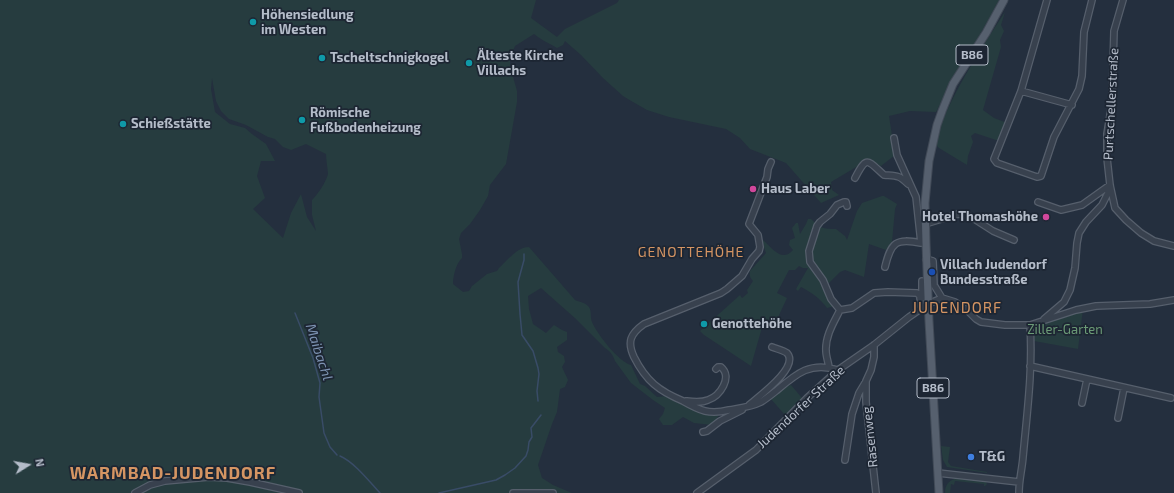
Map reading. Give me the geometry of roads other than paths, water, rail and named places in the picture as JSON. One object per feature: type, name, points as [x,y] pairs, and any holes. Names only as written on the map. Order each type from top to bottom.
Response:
[{"type":"main road","name":"B86","points":[[939,493],[926,259],[923,243],[928,161],[932,141],[953,84],[986,33],[1004,0]]},
{"type":"street","points":[[1047,0],[1021,91],[994,159],[997,163],[1037,177],[1041,176],[1054,137],[1079,89],[1082,76],[1084,32],[1092,0]]},
{"type":"street","name":"Purtschellerstraße","points":[[1123,0],[1114,31],[1112,103],[1106,158],[1110,187],[1115,208],[1126,220],[1141,233],[1154,241],[1174,246]]},
{"type":"street","points":[[1021,91],[1072,105]]},
{"type":"street","points":[[885,267],[889,252],[899,242],[907,240],[923,243],[916,197],[897,155],[894,138]]},
{"type":"street","points":[[770,162],[767,177],[749,224],[758,235],[759,251],[752,259],[742,276],[721,294],[647,322],[635,331],[631,337],[631,350],[647,377],[659,388],[706,412],[719,412],[746,407],[762,402],[786,382],[809,368],[816,366],[829,367],[838,370]]},
{"type":"street","points":[[855,178],[862,166],[869,162],[884,175],[898,176],[911,187]]},
{"type":"street","points":[[1038,202],[1061,210],[1082,206],[1110,187]]},
{"type":"street","points":[[1042,320],[1064,302],[1070,290],[1075,268],[1079,233],[1086,222],[1102,205],[1110,187]]},
{"type":"street","points":[[840,310],[831,299],[823,280],[810,262],[809,256],[817,226],[820,222],[830,214],[837,205],[846,202],[847,206]]},
{"type":"street","points":[[925,224],[958,214],[968,215],[993,231],[1014,240]]},
{"type":"street","points":[[926,259],[933,261],[934,285],[942,298],[955,302],[981,322],[1004,325],[1030,325],[1076,310],[1096,306],[1150,304],[1174,300]]},
{"type":"street","points":[[921,309],[920,298],[922,298],[922,281]]},
{"type":"street","points":[[840,310],[852,308],[874,293],[888,292],[917,294],[920,298]]},
{"type":"street","name":"Judendorfer Straße","points":[[697,493],[756,450],[807,398],[838,370],[928,304],[942,298]]},
{"type":"street","points":[[829,367],[826,349],[827,341],[831,328],[840,310]]},
{"type":"street","points":[[1019,493],[1030,366],[1030,325]]},
{"type":"street","name":"Rasenweg","points":[[845,460],[852,414],[871,370],[874,357],[874,345]]},
{"type":"street","points":[[702,432],[707,431],[720,421],[746,407],[772,386],[787,368],[789,363],[788,354],[772,347]]},
{"type":"street","points":[[1030,366],[1171,398]]},
{"type":"street","points":[[680,400],[702,402],[717,396],[723,387],[726,375],[722,368],[720,367],[716,369]]},
{"type":"street","points":[[1082,403],[1087,379]]},
{"type":"street","name":"Rasenweg","points":[[866,381],[866,402],[876,493]]},
{"type":"street","points":[[1118,418],[1124,388]]},
{"type":"street","points":[[938,473],[1019,482]]},
{"type":"street","points":[[135,493],[150,485],[165,481],[209,476],[250,482],[299,493]]},
{"type":"street","points":[[514,493],[553,493]]},
{"type":"waterway","points":[[524,254],[524,260],[518,282],[520,314],[522,335],[533,351],[538,368],[538,401]]},
{"type":"waterway","name":"Maibachl","points":[[295,313],[313,358],[320,383],[319,397],[324,433],[330,447],[337,455]]},
{"type":"waterway","points":[[439,493],[496,480],[515,468],[526,456],[529,442],[532,437],[531,428],[541,415]]},
{"type":"waterway","name":"Maibachl","points":[[340,456],[356,467],[380,493]]},
{"type":"place","name":"Höhensiedlung im Westen","points":[[253,22]]},
{"type":"place","name":"Tscheltschnigkogel","points":[[322,58]]},
{"type":"place","name":"Älteste Kirche Villachs","points":[[469,63]]},
{"type":"place","name":"Römische Fußbodenheizung","points":[[302,120]]},
{"type":"place","name":"Schießstätte","points":[[123,124]]},
{"type":"place","name":"Haus Laber","points":[[753,189]]},
{"type":"place","name":"Hotel Thomashöhe","points":[[1046,217]]},
{"type":"place","name":"Villach Judendorf Bundesstraße","points":[[932,272]]},
{"type":"place","name":"Genottehöhe","points":[[704,324]]},
{"type":"place","name":"T&G","points":[[971,457]]},
{"type":"district","name":"GENOTTEHÖHE","points":[[691,252]]},
{"type":"district","name":"JUDENDORF","points":[[957,308]]},
{"type":"district","name":"WARMBAD-JUDENDORF","points":[[173,473]]},
{"type":"park label","name":"Ziller-Garten","points":[[1065,330]]}]
